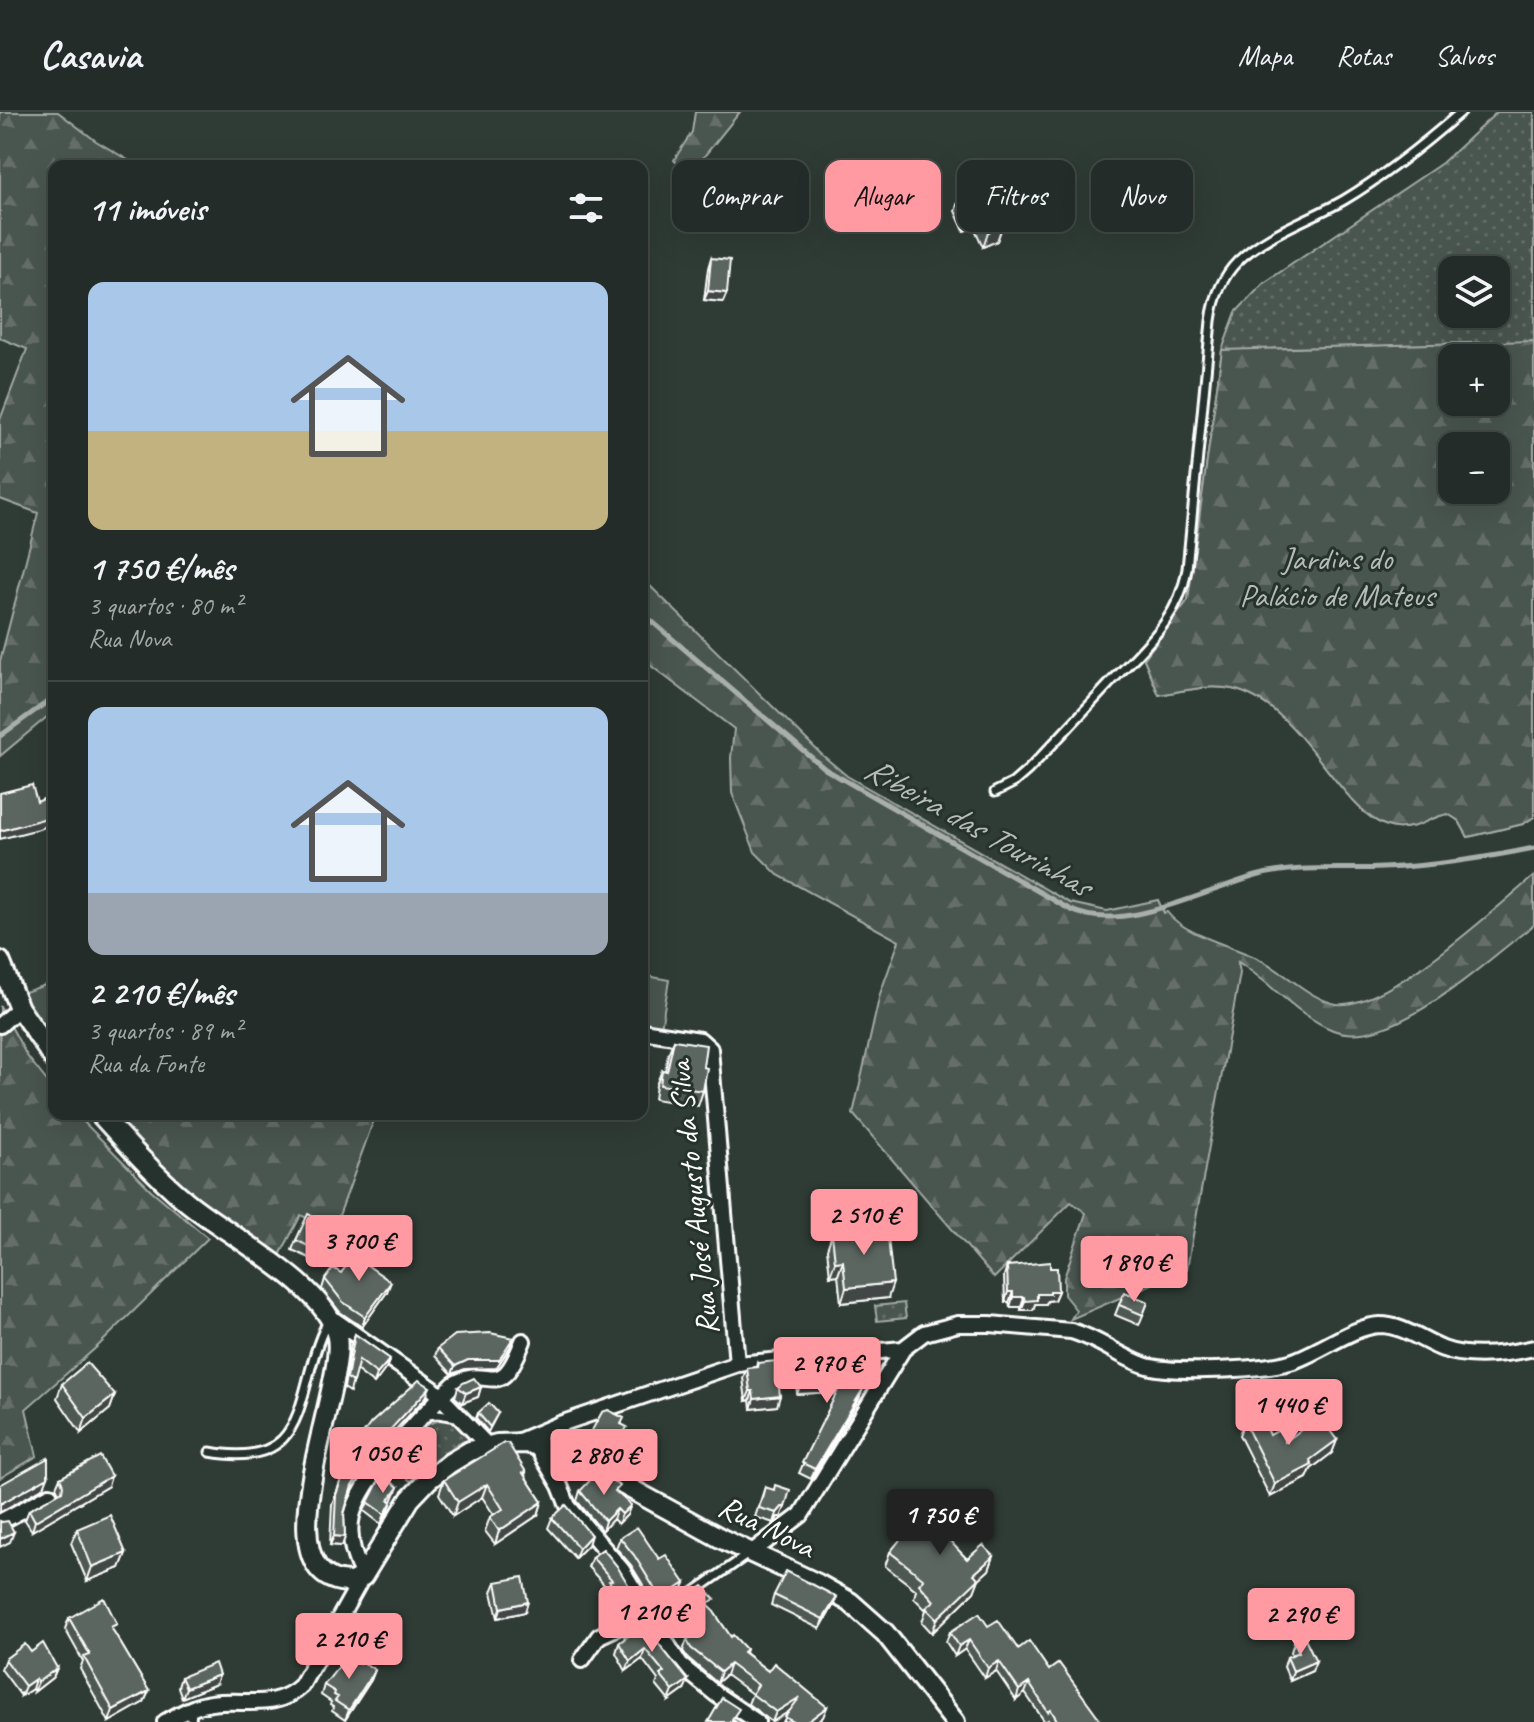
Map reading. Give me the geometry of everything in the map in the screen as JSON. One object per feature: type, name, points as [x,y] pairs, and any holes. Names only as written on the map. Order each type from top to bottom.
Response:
[{"type":"street","points":[[0,961],[19,1008],[48,1050]]},
{"type":"street","points":[[0,1025],[19,1008]]},
{"type":"street","name":"Rua José Augusto da Silva","points":[[648,1032],[700,1040],[710,1049],[737,1364]]},
{"type":"street","points":[[106,1120],[183,1199],[292,1276],[330,1317],[442,1396],[488,1446]]},
{"type":"street","points":[[330,1317],[338,1338],[337,1367],[312,1475],[307,1535],[317,1564],[331,1577],[352,1582],[363,1576]]},
{"type":"street","points":[[752,1552],[805,1510],[903,1349],[930,1330],[974,1323],[1071,1331],[1142,1364],[1169,1369],[1278,1365],[1362,1330],[1383,1325],[1396,1327],[1454,1352],[1487,1354],[1534,1348]]},
{"type":"street","points":[[180,1718],[216,1702],[265,1703],[293,1693],[312,1670],[363,1576],[352,1547],[351,1522],[355,1508],[374,1476],[454,1384],[465,1379],[494,1379],[504,1375],[514,1365],[523,1341]]},
{"type":"street","points":[[515,1443],[560,1424],[737,1364],[903,1349]]},
{"type":"street","points":[[535,1444],[568,1506],[615,1561],[686,1671],[757,1722]]},
{"type":"street","name":"Rua Nova","points":[[363,1576],[418,1490],[450,1463],[470,1451],[488,1446],[535,1444],[602,1473],[722,1539],[834,1592],[864,1613],[892,1641],[955,1722]]},
{"type":"street","points":[[0,1522],[50,1495]]},
{"type":"street","points":[[342,1615],[345,1597],[343,1581]]},
{"type":"street","points":[[582,1660],[599,1636],[650,1617]]},
{"type":"lane","points":[[995,792],[1013,783],[1028,770],[1143,652],[1178,602],[1187,569],[1212,310],[1227,274],[1258,245],[1347,198],[1389,170],[1461,112]]},
{"type":"lane","points":[[210,1452],[251,1456],[275,1447],[285,1438],[300,1406],[314,1354],[330,1317]]},
{"type":"lane","points":[[424,1415],[438,1414],[463,1419]]},
{"type":"lane","points":[[650,1617],[752,1552]]},
{"type":"green space","points":[[0,112],[58,112],[96,141],[128,160],[48,160],[48,716],[0,756],[0,661],[38,513],[0,499],[0,420],[27,349],[0,338]]},
{"type":"green space","points":[[695,112],[740,112],[701,160],[674,160],[692,132]]},
{"type":"green space","name":"Jardins do Palácio de Mateus","points":[[1497,112],[1534,112],[1534,817],[1523,824],[1468,837],[1459,821],[1448,814],[1403,828],[1376,821],[1340,786],[1302,738],[1258,699],[1232,689],[1214,687],[1159,695],[1144,659],[1188,600],[1222,350],[1236,312],[1264,283],[1442,163]]},
{"type":"green space","name":"Jardins do Palácio de Mateus","points":[[1534,341],[1534,817],[1523,824],[1468,837],[1459,821],[1448,814],[1410,827],[1396,828],[1376,821],[1358,806],[1302,738],[1258,699],[1232,689],[1214,687],[1159,695],[1144,659],[1188,600],[1222,350]]},
{"type":"green space","points":[[648,584],[847,776],[1070,903],[1107,911],[1158,900],[1164,913],[1167,912],[1185,927],[1259,959],[1332,1003],[1353,1003],[1407,977],[1534,876],[1534,925],[1466,979],[1411,1016],[1383,1028],[1357,1033],[1333,1030],[1320,1024],[1238,962],[1240,973],[1187,1269],[1071,1319],[1076,1310],[1064,1295],[1064,1278],[1086,1213],[1071,1202],[994,1278],[853,1114],[880,994],[899,941],[778,875],[755,852],[732,793],[734,729],[648,664]]},
{"type":"green space","points":[[648,976],[669,980],[661,1028],[648,1026]]},
{"type":"green space","points":[[48,984],[48,1037],[22,993]]},
{"type":"green space","points":[[0,1006],[27,1056],[48,1082],[48,1120],[82,1120],[151,1190],[208,1238],[99,1345],[26,1409],[37,1456],[0,1478]]},
{"type":"green space","points":[[117,1120],[374,1120],[333,1232],[301,1215],[279,1257],[220,1220],[159,1166]]},
{"type":"green space","points":[[904,1303],[906,1318],[877,1321],[875,1306]]},
{"type":"green space","points":[[447,1419],[463,1426],[475,1438],[458,1443],[410,1481],[390,1463],[421,1429]]},
{"type":"building","points":[[711,258],[730,260],[727,293],[708,291]]},
{"type":"building","points":[[32,785],[37,802],[48,797],[48,817],[0,831],[0,793]]},
{"type":"building","points":[[674,1040],[706,1045],[703,1067],[707,1068],[703,1091],[660,1085],[662,1070],[667,1071]]},
{"type":"building","points":[[308,1214],[334,1227],[322,1253],[296,1240]]},
{"type":"building","points":[[887,1229],[893,1283],[846,1288],[843,1261],[835,1262],[832,1234]]},
{"type":"building","points":[[361,1246],[374,1255],[367,1265],[391,1282],[365,1317],[343,1302],[325,1279],[333,1268],[341,1273]]},
{"type":"building","points":[[1050,1262],[1050,1268],[1057,1268],[1058,1291],[1037,1294],[1037,1300],[1025,1301],[1024,1297],[1013,1297],[1013,1292],[1008,1292],[1007,1266]]},
{"type":"building","points":[[1124,1292],[1148,1302],[1143,1315],[1119,1305]]},
{"type":"building","points":[[490,1333],[513,1338],[499,1360],[468,1360],[455,1366],[438,1348],[455,1335]]},
{"type":"building","points":[[355,1334],[390,1359],[377,1374],[359,1360],[353,1382],[347,1378]]},
{"type":"building","points":[[828,1356],[829,1372],[863,1389],[815,1469],[802,1463],[842,1382],[801,1384],[799,1359]]},
{"type":"building","points":[[776,1361],[780,1396],[754,1399],[747,1368],[758,1367],[757,1363]]},
{"type":"building","points":[[87,1363],[115,1395],[86,1418],[62,1384]]},
{"type":"building","points":[[474,1378],[481,1387],[466,1393],[458,1387],[463,1383]]},
{"type":"building","points":[[419,1380],[430,1387],[386,1434],[352,1486],[344,1513],[345,1537],[334,1536],[336,1495],[353,1447],[371,1423]]},
{"type":"building","points":[[489,1403],[498,1413],[490,1427],[478,1413]]},
{"type":"building","points":[[608,1410],[624,1418],[621,1424],[627,1427],[621,1438],[616,1436],[612,1445],[590,1434],[602,1412]]},
{"type":"building","points":[[1260,1414],[1270,1435],[1279,1430],[1285,1442],[1319,1416],[1337,1440],[1310,1460],[1312,1465],[1275,1484],[1244,1422]]},
{"type":"building","points":[[508,1443],[542,1502],[499,1531],[490,1517],[503,1509],[487,1484],[458,1502],[444,1480]]},
{"type":"building","points":[[100,1456],[111,1476],[35,1521],[29,1510],[62,1491],[60,1478]]},
{"type":"building","points":[[48,1458],[48,1477],[0,1504],[0,1485]]},
{"type":"building","points":[[597,1473],[620,1486],[615,1491],[631,1505],[622,1514],[617,1509],[605,1521],[580,1491]]},
{"type":"building","points":[[382,1475],[398,1487],[389,1500],[392,1501],[385,1514],[368,1502]]},
{"type":"building","points":[[775,1485],[790,1490],[785,1507],[777,1513],[759,1508],[765,1487],[774,1490]]},
{"type":"building","points":[[942,1496],[964,1517],[945,1536],[967,1559],[983,1545],[994,1556],[974,1574],[979,1579],[937,1619],[926,1608],[934,1601],[919,1584],[924,1579],[890,1552]]},
{"type":"building","points":[[566,1505],[591,1535],[579,1548],[552,1518]]},
{"type":"building","points":[[110,1515],[126,1553],[92,1567],[77,1529]]},
{"type":"building","points":[[0,1521],[8,1521],[14,1532],[0,1539]]},
{"type":"building","points":[[637,1527],[659,1559],[666,1555],[685,1583],[661,1599],[620,1538]]},
{"type":"building","points":[[603,1549],[637,1599],[618,1608],[609,1593],[615,1590],[609,1581],[612,1580],[592,1557]]},
{"type":"building","points":[[786,1571],[837,1597],[823,1619],[774,1595]]},
{"type":"building","points":[[523,1577],[528,1602],[501,1608],[496,1582]]},
{"type":"building","points":[[703,1586],[715,1599],[708,1603],[731,1637],[733,1635],[746,1649],[743,1652],[768,1671],[774,1663],[827,1707],[807,1722],[794,1722],[785,1717],[800,1697],[776,1712],[752,1694],[758,1685],[730,1664],[721,1672],[691,1648],[687,1640],[706,1623],[689,1595]]},
{"type":"building","points":[[104,1598],[117,1624],[111,1627],[149,1691],[113,1710],[84,1657],[90,1655],[69,1618]]},
{"type":"building","points":[[979,1613],[988,1626],[998,1620],[1018,1649],[1029,1641],[1049,1670],[1059,1663],[1102,1722],[1058,1722],[1029,1683],[1019,1690],[999,1661],[988,1668],[969,1640],[959,1646],[950,1632]]},
{"type":"building","points":[[645,1618],[641,1622],[688,1680],[673,1691],[660,1675],[664,1672],[645,1649],[630,1661],[619,1643],[632,1633],[627,1626]]},
{"type":"building","points":[[1305,1638],[1316,1661],[1293,1671],[1287,1657],[1299,1652],[1294,1642]]},
{"type":"building","points":[[43,1643],[57,1668],[38,1682],[35,1679],[25,1686],[5,1659],[25,1644],[31,1652]]},
{"type":"building","points":[[348,1655],[375,1670],[349,1710],[335,1701],[338,1697],[334,1695],[335,1692],[324,1685]]},
{"type":"building","points":[[215,1663],[219,1675],[186,1688],[181,1677]]},
{"type":"building","points":[[722,1698],[739,1709],[732,1719],[736,1722],[708,1722]]},
{"type":"waterway","name":"Ribeira das Tourinhas","points":[[648,618],[825,769],[1069,909],[1090,916],[1137,914],[1271,873],[1421,865],[1534,848]]},
{"type":"waterway","name":"Ribeira das Tourinhas","points":[[0,736],[48,701]]}]
